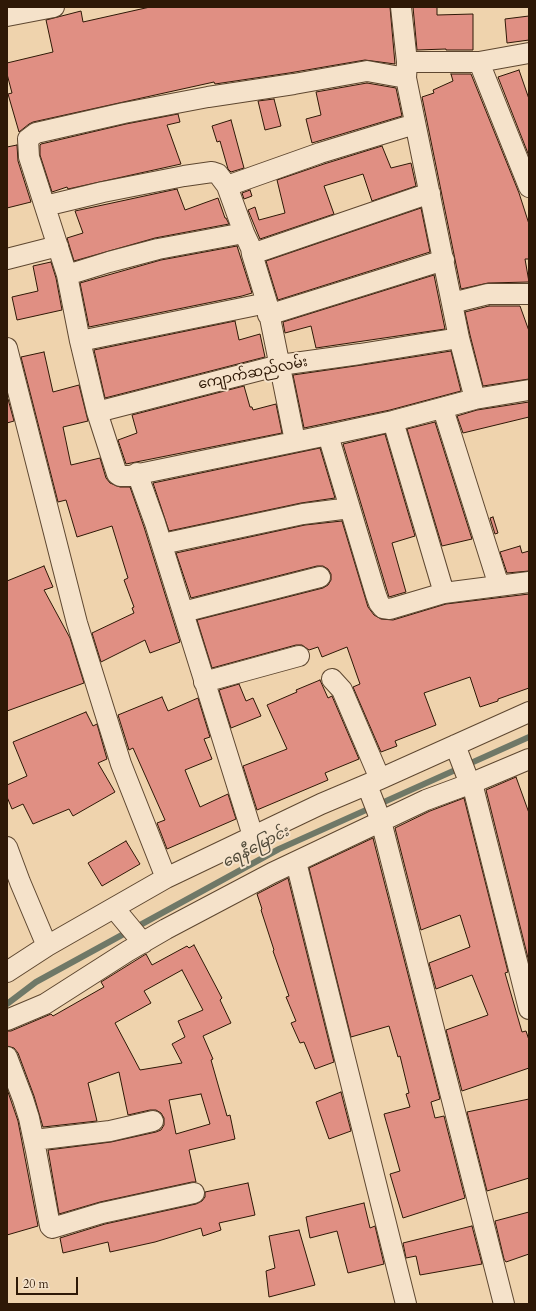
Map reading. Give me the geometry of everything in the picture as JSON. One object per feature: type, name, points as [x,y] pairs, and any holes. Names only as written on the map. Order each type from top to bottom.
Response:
[{"type":"street","points":[[18,12],[54,7]]},
{"type":"street","points":[[401,7],[407,70],[415,124],[459,338],[475,399]]},
{"type":"street","points":[[529,53],[479,62],[407,70],[366,72],[208,97],[124,113],[36,133],[28,139],[27,146],[29,157],[67,275],[80,341],[97,412],[117,474],[120,476],[129,476],[137,473],[393,422],[475,399],[529,390]]},
{"type":"street","points":[[479,62],[529,188]]},
{"type":"street","points":[[227,186],[320,153],[415,124]]},
{"type":"street","points":[[45,206],[156,181],[206,172],[218,174],[227,186],[251,248],[268,309],[295,442]]},
{"type":"street","points":[[252,254],[430,193]]},
{"type":"street","points":[[67,275],[158,249],[244,233]]},
{"type":"street","points":[[7,259],[58,246]]},
{"type":"street","points":[[80,341],[268,309],[444,260]]},
{"type":"street","points":[[452,303],[488,294],[529,294]]},
{"type":"street","name":"ကျောက်ဆည်လမ်း","points":[[97,412],[280,365],[459,338]]},
{"type":"street","points":[[7,348],[77,624],[121,764],[166,878]]},
{"type":"street","points":[[443,409],[499,586]]},
{"type":"street","points":[[393,422],[444,593]]},
{"type":"street","points":[[328,435],[379,603],[383,608],[390,609],[444,593],[529,582]]},
{"type":"street","points":[[137,473],[162,544],[253,836]]},
{"type":"street","points":[[162,544],[303,514],[350,508]]},
{"type":"street","points":[[183,612],[320,577]]},
{"type":"street","points":[[204,682],[299,656]]},
{"type":"street","points":[[332,679],[342,690],[372,784],[504,1304]]},
{"type":"street","points":[[7,972],[47,946],[116,911],[166,878],[322,804],[457,749],[529,712]]},
{"type":"street","points":[[457,749],[470,781],[529,1009]]},
{"type":"street","points":[[7,1020],[45,1004],[141,940],[166,929],[380,819],[470,781],[529,759]]},
{"type":"street","points":[[7,847],[47,946]]},
{"type":"street","points":[[296,862],[406,1304]]},
{"type":"street","points":[[116,911],[141,940]]},
{"type":"street","points":[[7,1057],[23,1099],[34,1140],[49,1223],[52,1228],[109,1211],[194,1193]]},
{"type":"street","points":[[34,1140],[110,1131],[153,1121]]},
{"type":"building","points":[[150,7],[390,7],[395,64],[365,60],[215,84],[214,82],[33,122],[19,132],[8,94],[12,93],[7,74],[7,63],[53,52],[46,20],[81,11],[83,22]]},
{"type":"building","points":[[413,7],[437,7],[437,15],[473,14],[473,50],[417,50]]},
{"type":"building","points":[[529,16],[529,40],[507,43],[505,19]]},
{"type":"building","points":[[519,70],[529,99],[529,156],[498,77]]},
{"type":"building","points":[[451,74],[471,74],[519,193],[529,224],[529,259],[525,259],[529,282],[488,283],[461,289],[422,97],[434,93],[433,90],[453,81]]},
{"type":"building","points":[[367,83],[396,88],[402,116],[312,143],[306,119],[321,115],[316,92]]},
{"type":"building","points":[[274,99],[281,126],[265,130],[258,101]]},
{"type":"building","points":[[178,114],[180,122],[167,125],[181,164],[68,189],[67,187],[52,192],[40,155],[41,144],[126,124]]},
{"type":"building","points":[[231,120],[244,168],[231,172],[228,169],[220,141],[217,142],[212,126]]},
{"type":"building","points":[[17,145],[18,161],[31,202],[7,208],[7,147]]},
{"type":"building","points":[[382,146],[391,168],[411,163],[416,186],[372,201],[363,174],[324,186],[334,214],[260,239],[248,210],[255,207],[259,220],[285,213],[277,180]]},
{"type":"building","points":[[177,189],[185,210],[218,198],[225,218],[229,224],[155,238],[74,261],[67,238],[83,233],[75,211]]},
{"type":"building","points":[[250,190],[252,196],[244,199],[242,193]]},
{"type":"building","points":[[421,208],[430,252],[278,300],[266,261]]},
{"type":"building","points":[[237,246],[252,293],[89,327],[80,283],[161,260]]},
{"type":"building","points":[[51,262],[56,278],[62,310],[17,320],[12,297],[38,291],[33,266]]},
{"type":"building","points":[[434,275],[445,329],[316,348],[311,326],[285,333],[283,322]]},
{"type":"building","points":[[489,306],[520,306],[529,331],[529,379],[483,386],[465,312]]},
{"type":"building","points":[[235,321],[239,340],[260,334],[265,357],[105,398],[94,350]]},
{"type":"building","points":[[451,351],[461,391],[390,410],[304,428],[293,375]]},
{"type":"building","points":[[44,352],[53,392],[79,385],[88,421],[63,427],[71,465],[100,458],[106,478],[110,483],[120,487],[130,487],[180,642],[150,653],[145,640],[101,662],[92,633],[134,613],[132,608],[134,607],[124,580],[128,578],[112,526],[77,537],[66,500],[58,502],[21,357]]},
{"type":"building","points":[[244,386],[250,407],[252,407],[253,410],[276,404],[282,433],[126,464],[118,440],[137,433],[132,415]]},
{"type":"building","points":[[7,399],[14,421],[7,423]]},
{"type":"building","points":[[529,402],[529,417],[463,433],[457,416],[477,410]]},
{"type":"building","points":[[435,422],[472,539],[442,546],[407,429]]},
{"type":"building","points":[[385,434],[415,536],[392,543],[406,592],[389,597],[343,444]]},
{"type":"building","points":[[320,448],[335,498],[301,503],[169,531],[153,483]]},
{"type":"building","points":[[493,517],[498,533],[495,534],[490,518]]},
{"type":"building","points":[[342,521],[368,607],[374,615],[381,619],[393,620],[446,604],[529,594],[529,688],[480,707],[470,677],[424,693],[436,725],[395,741],[397,746],[381,752],[353,687],[360,684],[347,647],[322,657],[318,647],[309,650],[302,645],[296,645],[212,668],[197,620],[323,588],[328,585],[331,580],[331,574],[328,569],[323,566],[317,566],[191,598],[176,553],[305,525]]},
{"type":"building","points":[[520,546],[522,553],[529,551],[529,571],[507,573],[500,552]]},
{"type":"building","points":[[44,566],[53,587],[44,590],[70,638],[84,683],[7,711],[7,581]]},
{"type":"building","points":[[320,680],[328,698],[332,696],[359,759],[325,773],[328,780],[257,810],[243,766],[287,749],[267,705]]},
{"type":"building","points":[[239,684],[246,701],[253,698],[261,716],[231,728],[219,690]]},
{"type":"building","points":[[162,697],[168,711],[198,698],[210,737],[204,739],[212,759],[185,770],[200,807],[228,794],[236,819],[167,849],[157,823],[165,820],[133,748],[129,750],[118,715]]},
{"type":"building","points":[[86,712],[93,726],[97,724],[107,759],[98,763],[115,792],[73,816],[69,809],[33,824],[23,804],[12,809],[7,797],[7,785],[27,776],[13,742]]},
{"type":"building","points":[[516,777],[529,813],[529,962],[486,790]]},
{"type":"building","points":[[464,798],[508,972],[505,973],[522,1032],[526,1031],[529,1040],[529,1068],[462,1091],[446,1030],[488,1015],[472,975],[436,989],[429,963],[470,947],[460,915],[421,930],[395,828],[430,811]]},
{"type":"building","points":[[373,838],[440,1099],[431,1102],[435,1118],[444,1116],[465,1198],[403,1218],[390,1174],[400,1171],[384,1114],[410,1107],[406,1094],[409,1093],[400,1056],[398,1057],[389,1026],[351,1037],[309,868]]},
{"type":"building","points":[[126,841],[140,864],[102,886],[88,863]]},
{"type":"building","points":[[288,878],[334,1062],[315,1069],[304,1042],[300,1043],[291,1023],[296,1021],[286,997],[289,996],[273,951],[274,950],[257,894]]},
{"type":"building","points":[[194,945],[222,998],[220,1000],[231,1023],[203,1036],[213,1059],[211,1060],[227,1116],[230,1115],[235,1139],[189,1150],[196,1182],[100,1202],[59,1214],[48,1150],[111,1142],[156,1132],[161,1130],[164,1125],[164,1118],[161,1113],[156,1110],[128,1115],[119,1072],[88,1083],[97,1121],[43,1127],[34,1096],[18,1053],[14,1048],[7,1046],[7,1031],[11,1031],[51,1014],[53,1016],[104,987],[101,982],[146,954],[152,965],[187,946],[189,948]],"holes":[[[182,970],[203,1010],[178,1021],[185,1037],[172,1044],[182,1063],[140,1070],[115,1023],[151,1003],[144,991]],[[201,1094],[210,1124],[176,1134],[169,1100]]]},
{"type":"building","points":[[7,1089],[18,1121],[38,1226],[7,1235]]},
{"type":"building","points":[[341,1092],[351,1131],[329,1139],[316,1102]]},
{"type":"building","points":[[529,1099],[529,1178],[487,1191],[467,1112]]},
{"type":"building","points":[[248,1183],[255,1215],[219,1223],[221,1230],[203,1236],[201,1228],[155,1242],[110,1252],[108,1242],[63,1253],[60,1238],[105,1224],[196,1204],[202,1201],[205,1197],[205,1192]]},
{"type":"building","points":[[364,1203],[370,1228],[375,1226],[384,1264],[348,1273],[337,1231],[310,1238],[306,1217]]},
{"type":"building","points":[[529,1212],[529,1254],[506,1262],[495,1221]]},
{"type":"building","points":[[472,1226],[482,1264],[420,1275],[416,1256],[406,1258],[403,1243]]},
{"type":"building","points":[[299,1230],[315,1285],[269,1297],[266,1271],[275,1268],[269,1236]]},
{"type":"waterway","name":"ရေနီမြောင်း","points":[[7,1004],[36,982],[279,849],[529,737]]}]
